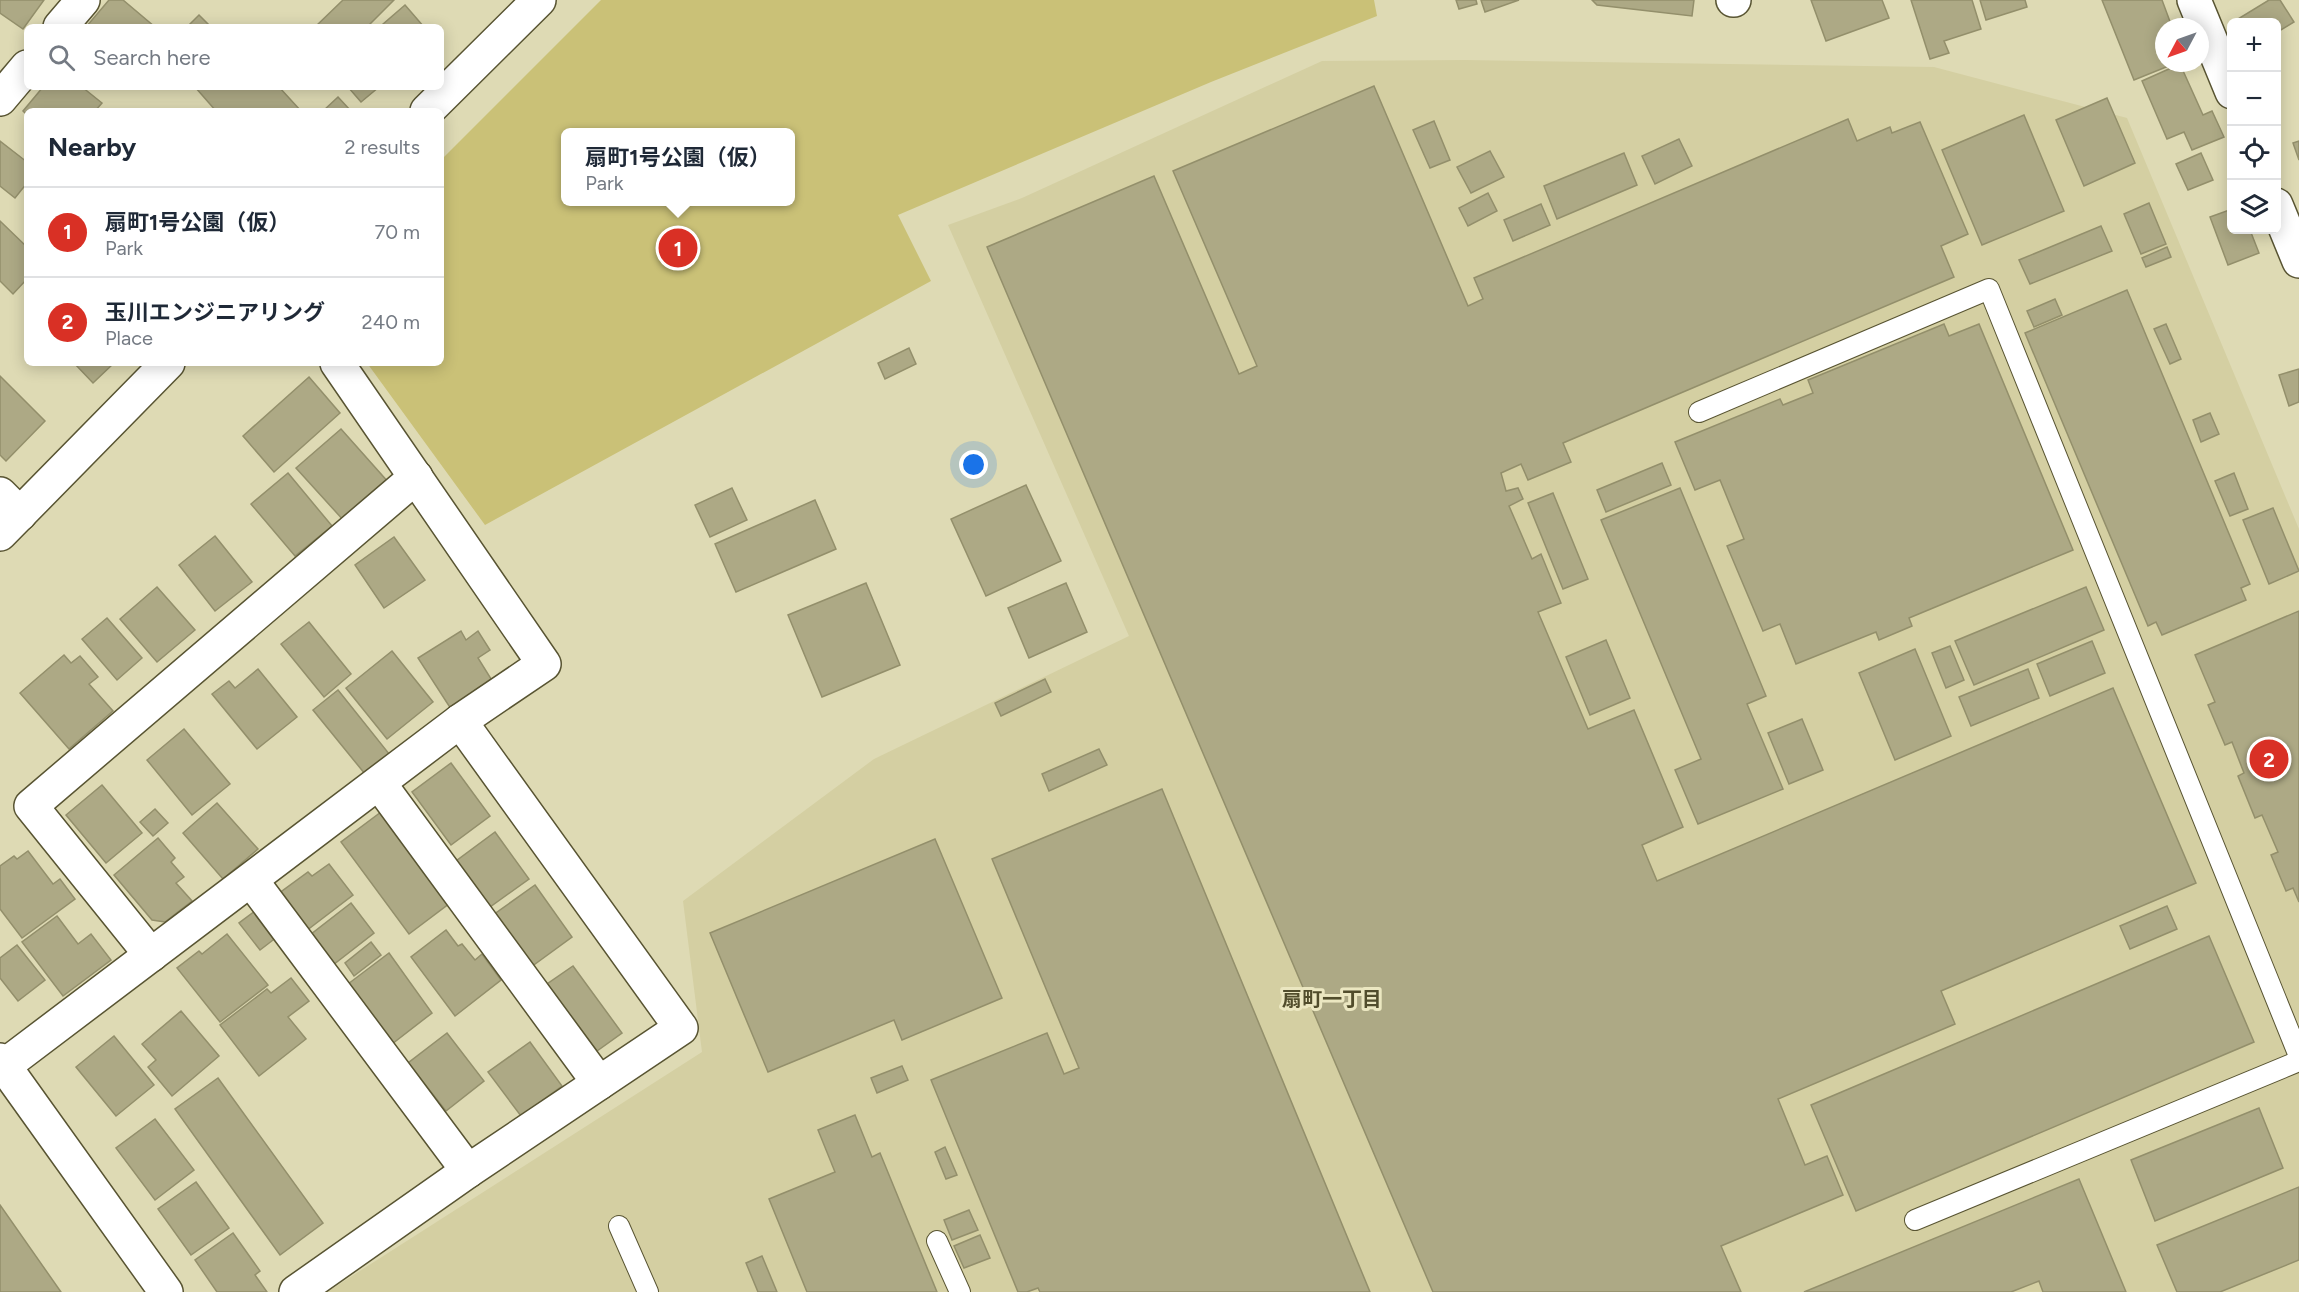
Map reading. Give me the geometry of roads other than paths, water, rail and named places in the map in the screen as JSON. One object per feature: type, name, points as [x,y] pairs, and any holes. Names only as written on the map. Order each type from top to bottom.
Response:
[{"type":"street","points":[[63,24],[83,0]]},
{"type":"street","points":[[430,108],[539,0]]},
{"type":"street","points":[[2194,0],[2227,80]]},
{"type":"street","points":[[0,99],[24,70]]},
{"type":"street","points":[[2281,215],[2299,259]]},
{"type":"street","points":[[6,514],[165,366]]},
{"type":"street","points":[[166,1292],[2,1063],[151,955],[460,721],[544,664],[339,366]]},
{"type":"street","points":[[151,955],[31,806],[416,477]]},
{"type":"street","points":[[296,1292],[468,1171],[681,1028],[460,721]]},
{"type":"street","points":[[379,783],[599,1083]]},
{"type":"street","points":[[251,880],[468,1171]]},
{"type":"lane","points":[[1699,412],[1989,289],[2299,1056]]},
{"type":"lane","points":[[1915,1220],[2299,1062]]},
{"type":"lane","points":[[619,1226],[648,1292]]},
{"type":"lane","points":[[936,1241],[960,1292]]},
{"type":"place","name":"扇町1号公園（仮）","points":[[678,248]]},
{"type":"place","name":"玉川エンジニアリング","points":[[2269,759]]},
{"type":"district","name":"扇町一丁目","points":[[1332,999]]}]
